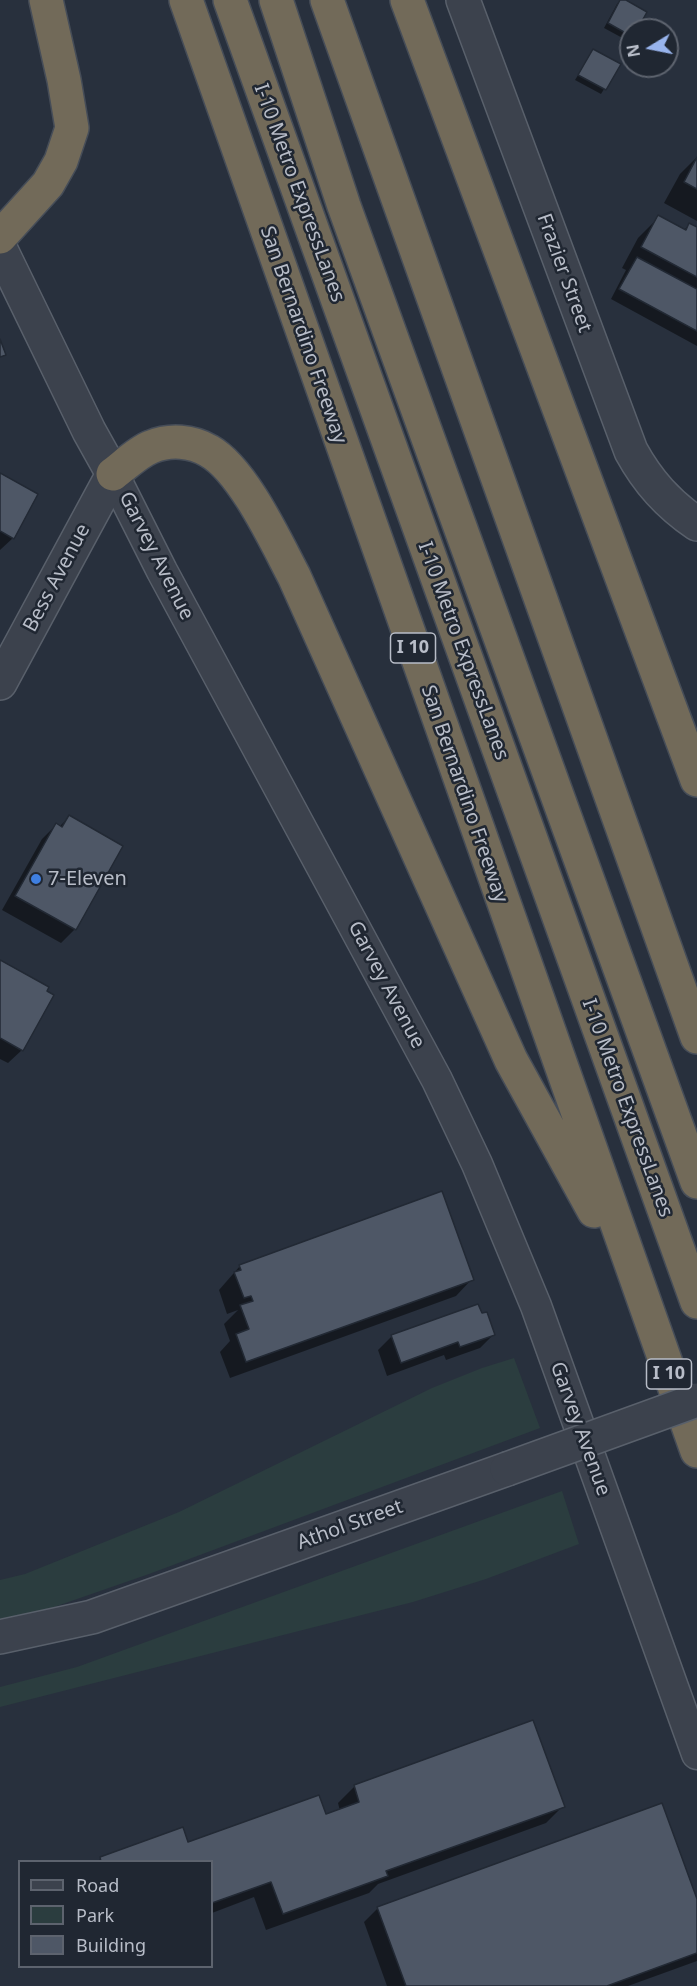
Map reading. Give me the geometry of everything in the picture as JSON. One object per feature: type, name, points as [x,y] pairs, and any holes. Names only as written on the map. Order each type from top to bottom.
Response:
[{"type":"highway","points":[[0,237],[48,184],[61,161],[72,128],[46,0]]},
{"type":"highway","name":"San Bernardino Freeway","points":[[186,0],[697,1451]]},
{"type":"highway","name":"I-10 Metro ExpressLanes","points":[[230,0],[697,1302]]},
{"type":"highway","points":[[276,0],[344,206],[697,1182]]},
{"type":"highway","points":[[327,0],[697,1037]]},
{"type":"highway","points":[[407,0],[697,780]]},
{"type":"highway","points":[[113,474],[151,447],[184,441],[210,451],[230,469],[245,491],[272,534],[294,576],[512,1060],[641,1297]]},
{"type":"street","name":"Frazier Street","points":[[463,0],[631,451],[645,477],[664,497],[697,524]]},
{"type":"street","name":"Garvey Avenue","points":[[0,248],[88,431],[437,1080],[477,1164],[536,1306],[697,1755]]},
{"type":"street","name":"Bess Avenue","points":[[0,683],[113,474]]},
{"type":"street","name":"Athol Street","points":[[0,1637],[92,1617],[697,1400]]},
{"type":"green space","points":[[514,1358],[540,1428],[149,1574],[34,1614],[0,1621],[0,1580],[25,1574],[179,1512],[432,1388]]},
{"type":"green space","points":[[562,1491],[579,1544],[486,1579],[413,1602],[0,1707],[0,1687],[77,1667]]},
{"type":"building","points":[[620,0],[626,0],[647,12],[644,18],[619,18],[619,29],[608,23]]},
{"type":"building","points":[[593,49],[619,63],[619,67],[606,90],[578,75]]},
{"type":"building","points":[[697,157],[697,189],[684,182]]},
{"type":"building","points":[[658,215],[686,230],[689,223],[697,227],[697,277],[641,247]]},
{"type":"building","points":[[637,257],[697,289],[697,331],[619,289]]},
{"type":"building","points":[[0,339],[6,355],[0,357]]},
{"type":"building","points":[[0,473],[38,494],[14,539],[0,531]]},
{"type":"building","points":[[69,815],[123,846],[76,930],[15,896],[56,823],[62,827]]},
{"type":"building","points":[[0,960],[49,987],[47,991],[54,995],[23,1051],[0,1038]]},
{"type":"building","points":[[442,1191],[474,1280],[246,1362],[236,1334],[249,1329],[240,1305],[253,1301],[251,1296],[244,1298],[234,1272],[241,1270],[239,1265]]},
{"type":"building","points":[[478,1304],[482,1313],[487,1312],[495,1335],[460,1347],[458,1342],[401,1363],[391,1335]]},
{"type":"building","points":[[533,1720],[565,1807],[386,1871],[388,1876],[283,1914],[271,1882],[213,1903],[213,1860],[101,1860],[100,1857],[183,1827],[188,1842],[319,1795],[326,1814],[359,1802],[354,1785]]},
{"type":"building","points":[[662,1803],[697,1899],[697,1953],[607,1986],[406,1986],[377,1907]]},
{"type":"place","name":"7-Eleven","points":[[36,879]]}]
